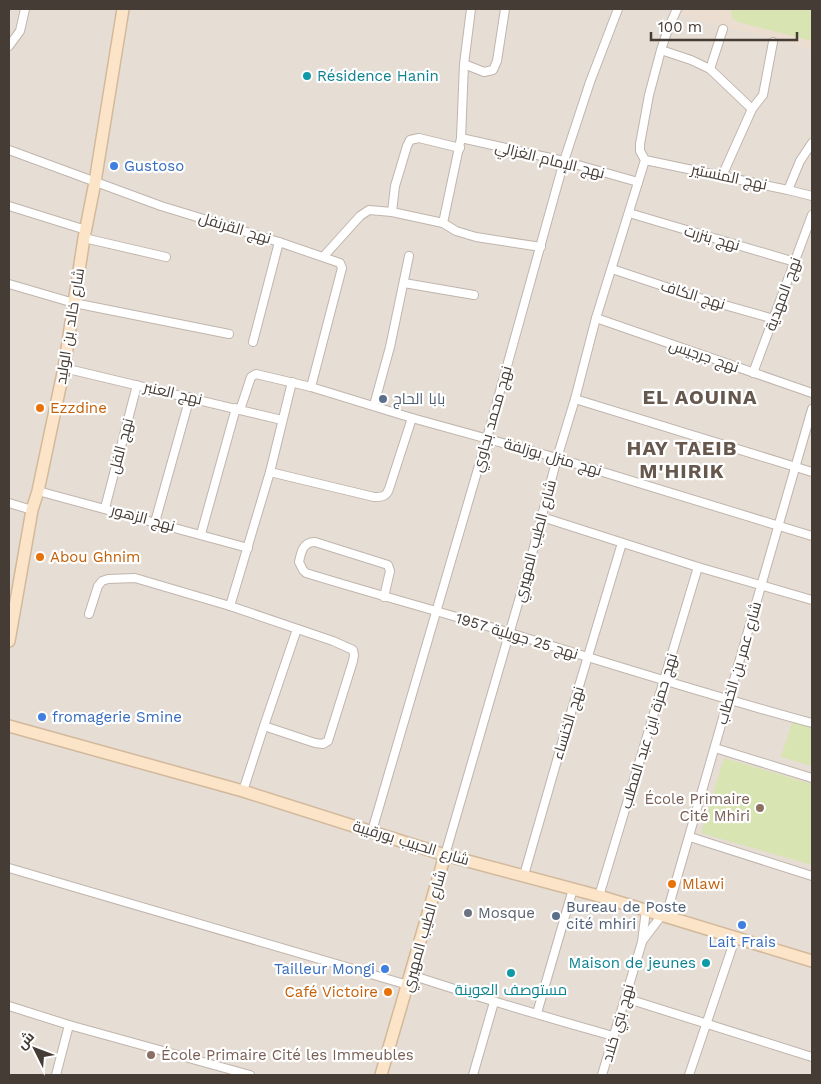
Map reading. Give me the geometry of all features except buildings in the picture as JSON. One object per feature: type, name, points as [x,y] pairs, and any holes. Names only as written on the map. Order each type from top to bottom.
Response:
[{"type":"street","points":[[9,46],[20,31],[26,9]]},
{"type":"street","name":"شارع خالد بن الوليد","points":[[9,641],[32,510],[38,491],[64,368],[123,9]]},
{"type":"street","points":[[444,223],[460,148],[464,64],[470,9]]},
{"type":"street","points":[[464,64],[484,72],[489,72],[495,67],[505,9]]},
{"type":"street","name":"نهج محمد بجاوي","points":[[372,831],[487,438],[564,161],[590,82],[618,9]]},
{"type":"street","name":"شارع الطيب المهيري","points":[[381,1075],[510,633],[556,458],[575,399],[596,318],[645,160],[640,151],[640,144],[649,94],[661,50],[677,9]]},
{"type":"street","points":[[710,69],[723,29]]},
{"type":"street","points":[[722,176],[752,109],[763,95],[773,42]]},
{"type":"street","points":[[661,50],[691,60],[710,69],[752,109]]},
{"type":"street","points":[[392,212],[395,186],[410,140],[419,138],[460,148]]},
{"type":"street","name":"نهج الإمام الغزالي","points":[[461,138],[564,161],[638,182]]},
{"type":"street","points":[[788,190],[800,161],[812,143]]},
{"type":"street","name":"نهج القرنفل","points":[[9,150],[161,206],[337,261],[342,268],[311,387]]},
{"type":"street","name":"نهج المنستير","points":[[645,160],[812,196]]},
{"type":"street","points":[[9,206],[85,234],[166,257]]},
{"type":"street","points":[[324,256],[369,210],[392,212],[444,223],[456,231],[476,237],[541,247]]},
{"type":"street","name":"نهج بنزرت","points":[[630,213],[795,262]]},
{"type":"street","name":"نهج المهدية","points":[[753,373],[812,215]]},
{"type":"street","points":[[252,342],[279,242]]},
{"type":"street","points":[[374,405],[390,347],[410,256]]},
{"type":"street","name":"نهج الكاف","points":[[612,269],[696,297],[774,319]]},
{"type":"street","points":[[404,283],[474,295]]},
{"type":"street","points":[[9,284],[74,303],[229,334]]},
{"type":"street","name":"نهج جرجيس","points":[[596,318],[812,393]]},
{"type":"street","name":"نهج العنبر","points":[[64,368],[282,420]]},
{"type":"street","name":"نهج منزل بوزلفة","points":[[238,409],[253,375],[256,374],[311,387],[412,418],[556,458],[812,536]]},
{"type":"street","points":[[230,606],[270,472],[292,382]]},
{"type":"street","name":"نهج الفل","points":[[105,508],[138,385]]},
{"type":"street","points":[[155,522],[190,397]]},
{"type":"street","points":[[575,399],[812,472]]},
{"type":"street","points":[[201,534],[238,409]]},
{"type":"street","name":"شارع عمر بن الخطاب","points":[[664,915],[690,837],[812,409]]},
{"type":"street","points":[[270,472],[374,497],[382,497],[387,495],[412,418]]},
{"type":"street","name":"نهج الزهور","points":[[38,491],[248,548]]},
{"type":"street","points":[[9,504],[32,510]]},
{"type":"street","points":[[542,517],[698,567],[812,600]]},
{"type":"street","name":"نهج 25 جويلية 1957","points":[[384,597],[390,571],[389,567],[385,564],[315,542],[310,542],[303,548],[298,562],[306,573],[384,597],[510,633],[664,681],[812,723]]},
{"type":"street","name":"نهج الخنساء","points":[[524,875],[622,543]]},
{"type":"street","name":"نهج حمزة ابن عبد المطلب","points":[[599,896],[698,567]]},
{"type":"street","points":[[89,614],[98,586],[102,581],[135,578],[230,606],[353,650],[354,655],[328,741],[323,744],[315,743],[264,726]]},
{"type":"street","points":[[243,791],[297,629]]},
{"type":"street","name":"شارع الحبيب بورقيبة","points":[[9,726],[243,791],[445,855],[599,896],[812,962]]},
{"type":"street","points":[[715,748],[812,778]]},
{"type":"street","points":[[690,837],[812,876]]},
{"type":"street","points":[[9,868],[410,980],[537,1013],[613,1036]]},
{"type":"street","points":[[537,1013],[573,889]]},
{"type":"street","name":"نهج بني خلاد","points":[[602,1075],[642,942],[646,910]]},
{"type":"street","name":"نهج بني خلاد","points":[[642,942],[664,915]]},
{"type":"street","points":[[690,1075],[734,939]]},
{"type":"street","points":[[625,998],[812,1057]]},
{"type":"street","points":[[473,1075],[494,1002]]},
{"type":"street","points":[[9,1006],[69,1025],[250,1075]]},
{"type":"street","points":[[56,1075],[69,1025]]},
{"type":"shaded area","name":"EL AOUINA","points":[[9,9],[812,9],[812,1075],[9,1075]]},
{"type":"shaded area","points":[[682,9],[812,9],[812,49],[680,15]]},
{"type":"green space","points":[[731,9],[812,9],[812,41],[738,22],[732,18]]},
{"type":"green space","points":[[793,720],[812,726],[812,766],[781,757]]},
{"type":"green space","name":"École Primaire Cité Mhiri","points":[[724,758],[812,784],[812,865],[701,833]]},
{"type":"place","name":"Résidence Hanin","points":[[307,76]]},
{"type":"place","name":"Gustoso","points":[[114,166]]},
{"type":"place","name":"بابا الحاج","points":[[383,399]]},
{"type":"place","name":"Ezzdine","points":[[40,408]]},
{"type":"place","name":"Abou Ghnim","points":[[40,557]]},
{"type":"place","name":"fromagerie Smine","points":[[42,717]]},
{"type":"place","name":"École Primaire Cité Mhiri","points":[[760,808]]},
{"type":"place","name":"Mlawi","points":[[672,884]]},
{"type":"place","name":"Mosque","points":[[468,913]]},
{"type":"place","name":"Bureau de Poste cité mhiri","points":[[556,916]]},
{"type":"place","name":"Lait Frais","points":[[742,925]]},
{"type":"place","name":"Maison de jeunes","points":[[706,963]]},
{"type":"place","name":"Tailleur Mongi","points":[[385,969]]},
{"type":"place","name":"مستوصف العوينة","points":[[511,973]]},
{"type":"place","name":"Café Victoire","points":[[388,992]]},
{"type":"place","name":"École Primaire Cité les Immeubles","points":[[151,1055]]},
{"type":"district","name":"EL AOUINA","points":[[700,397]]},
{"type":"district","name":"HAY TAEIB M'HIRIK","points":[[682,460]]}]
